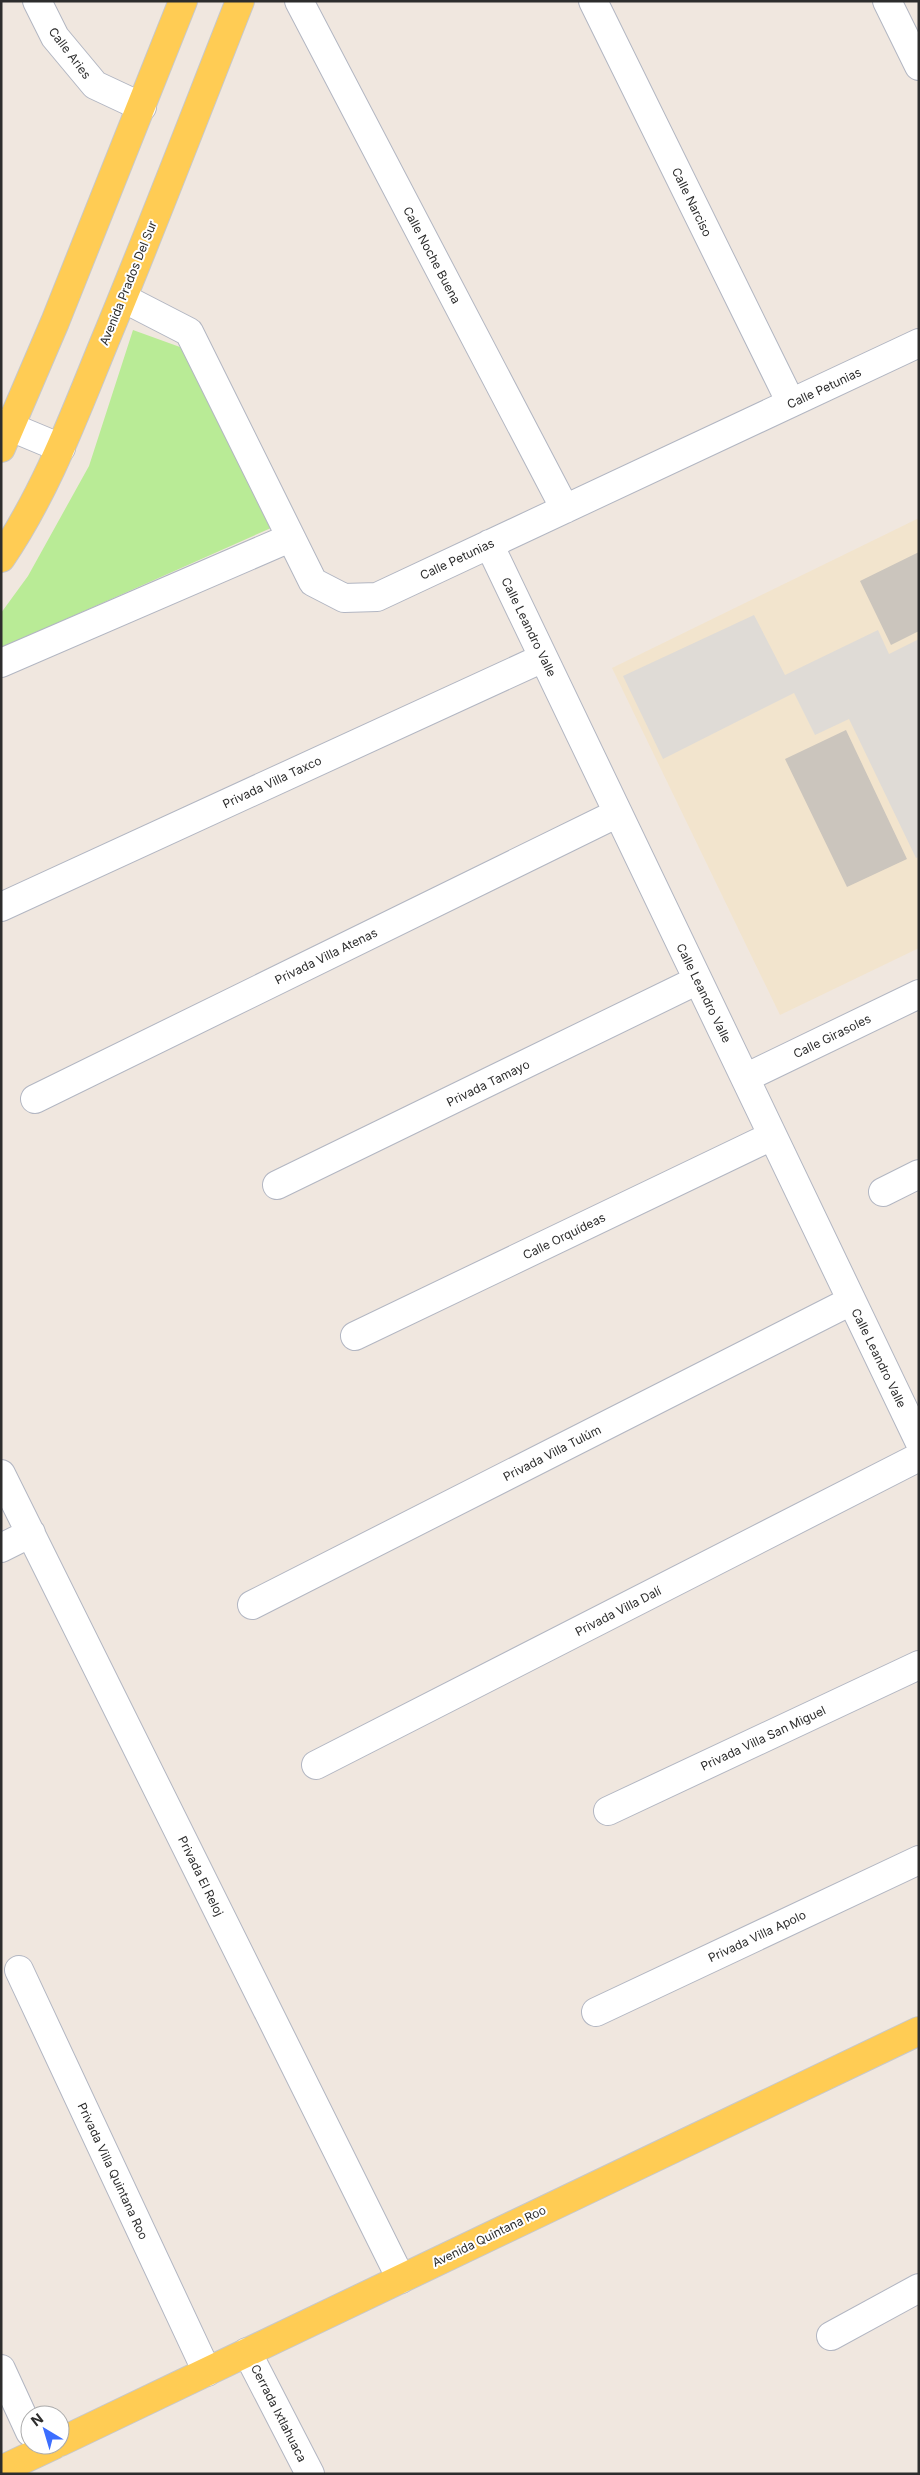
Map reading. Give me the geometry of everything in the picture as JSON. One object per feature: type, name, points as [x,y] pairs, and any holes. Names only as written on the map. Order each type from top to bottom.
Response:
[{"type":"main road","points":[[5,433],[142,107],[183,1]]},
{"type":"main road","name":"Avenida Prados Del Sur","points":[[1,558],[16,536],[61,448],[123,298],[240,1]]},
{"type":"main road","name":"Avenida Quintana Roo","points":[[70,2432],[206,2372],[919,2031]]},
{"type":"main road","name":"Avenida Quintana Roo","points":[[1,2470],[25,2455]]},
{"type":"street","name":"Calle Aries","points":[[37,1],[55,37],[95,85],[142,107]]},
{"type":"street","name":"Calle Noche Buena","points":[[299,1],[565,509]]},
{"type":"street","name":"Calle Narciso","points":[[593,1],[791,403]]},
{"type":"street","points":[[887,1],[919,66]]},
{"type":"street","name":"Calle Petunias","points":[[123,298],[189,332],[313,582],[344,598],[377,597],[919,343]]},
{"type":"street","points":[[5,433],[61,448]]},
{"type":"street","points":[[1,663],[290,538]]},
{"type":"street","name":"Calle Leandro Valle","points":[[489,544],[919,1442]]},
{"type":"street","name":"Privada Villa Taxco","points":[[1,907],[543,658]]},
{"type":"street","name":"Privada Villa Atenas","points":[[35,1099],[618,813]]},
{"type":"street","name":"Privada Tamayo","points":[[277,1185],[698,980]]},
{"type":"street","name":"Calle Girasoles","points":[[745,1078],[919,994]]},
{"type":"street","name":"Calle Orquídeas","points":[[355,1336],[772,1136]]},
{"type":"street","points":[[883,1192],[919,1174]]},
{"type":"street","name":"Privada Villa Tulúm","points":[[252,1605],[852,1301]]},
{"type":"street","name":"Privada Villa Dalí","points":[[316,1764],[919,1457]]},
{"type":"street","name":"Privada El Reloj","points":[[1,1474],[401,2279]]},
{"type":"street","points":[[1,1548],[31,1533]]},
{"type":"street","name":"Privada Villa San Miguel","points":[[608,1811],[919,1665]]},
{"type":"street","name":"Privada Villa Apolo","points":[[596,2012],[919,1860]]},
{"type":"street","name":"Privada Villa Quintana Roo","points":[[19,1970],[206,2372]]},
{"type":"street","points":[[831,2336],[919,2288]]},
{"type":"street","name":"Cerrada Ixtlahuaca","points":[[247,2352],[310,2474]]},
{"type":"street","points":[[1,2368],[22,2405]]},
{"type":"shaded area","points":[[919,518],[919,948],[780,1015],[612,668]]},
{"type":"shaded area","points":[[754,615],[785,675],[878,630],[889,654],[919,639],[919,857],[916,858],[849,719],[815,735],[794,693],[663,759],[623,676]]},
{"type":"green space","points":[[133,330],[191,351],[271,528],[1,648],[1,613],[28,576],[89,466]]},
{"type":"building","points":[[919,552],[919,631],[891,645],[860,581]]},
{"type":"building","points":[[846,730],[907,859],[847,887],[785,759]]}]
